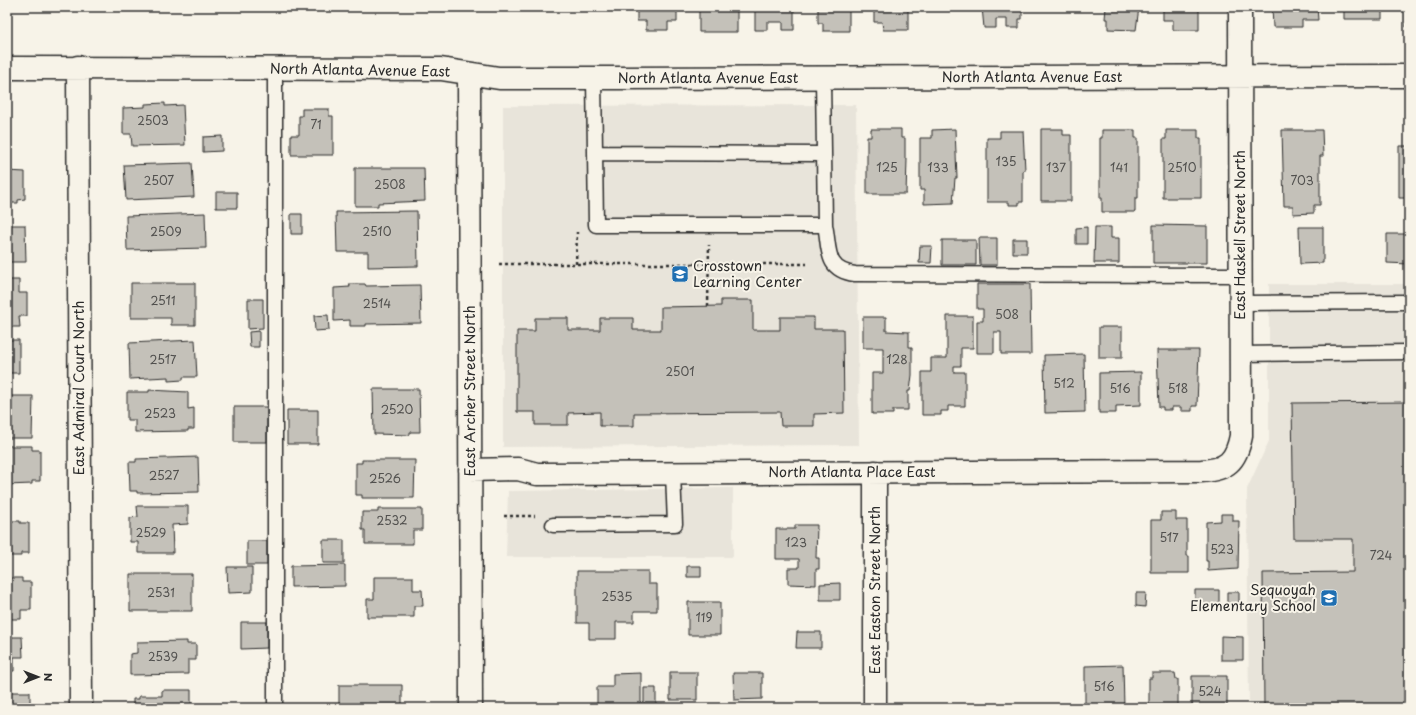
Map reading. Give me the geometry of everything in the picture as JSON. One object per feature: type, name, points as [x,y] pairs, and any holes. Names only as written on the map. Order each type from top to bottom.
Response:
[{"type":"street","name":"East Haskell Street North","points":[[1232,460],[1238,451],[1241,436],[1240,7]]},
{"type":"street","name":"East Admiral Court North","points":[[78,67],[80,708]]},
{"type":"street","name":"North Atlanta Avenue East","points":[[7,68],[441,69],[499,78],[1409,76]]},
{"type":"street","name":"East Archer Street North","points":[[469,74],[471,708]]},
{"type":"street","name":"North Atlanta Place East","points":[[470,470],[518,469],[537,474],[1213,470],[1225,467],[1232,460]]},
{"type":"street","name":"East Easton Street North","points":[[875,472],[875,708]]},
{"type":"lane","points":[[275,68],[276,708]]},
{"type":"lane","points":[[594,78],[596,225],[825,225]]},
{"type":"lane","points":[[822,78],[825,225],[830,260],[834,266],[841,270],[854,274],[1240,275]]},
{"type":"lane","points":[[595,153],[824,154]]},
{"type":"lane","points":[[1240,303],[1409,302]]},
{"type":"lane","points":[[1241,354],[1409,352]]},
{"type":"lane","points":[[553,525],[675,524],[673,473]]},
{"type":"path","points":[[708,306],[709,225]]},
{"type":"path","points":[[499,264],[807,264]]},
{"type":"path","points":[[504,516],[539,516],[553,525]]},
{"type":"shaded area","name":"Crosstown Learning Center","points":[[856,105],[859,445],[503,447],[503,106]]},
{"type":"shaded area","name":"Sequoyah Elementary School","points":[[1269,284],[1409,284],[1409,708],[1249,708],[1247,489],[1269,441]]},
{"type":"shaded area","points":[[733,488],[733,557],[506,557],[508,491]]},
{"type":"building","points":[[637,7],[677,7],[677,22],[668,22],[668,30],[646,30],[646,21],[637,21]]},
{"type":"building","points":[[699,7],[737,7],[737,32],[699,32]]},
{"type":"building","points":[[755,7],[794,7],[794,30],[783,30],[783,22],[767,22],[767,30],[755,30]]},
{"type":"building","points":[[818,7],[849,7],[849,31],[823,31],[823,23],[818,23]]},
{"type":"building","points":[[874,7],[908,7],[908,30],[883,30],[882,22],[874,22]]},
{"type":"building","points":[[982,7],[1022,7],[1022,19],[1019,19],[1019,28],[1007,28],[1007,19],[996,19],[996,28],[984,28]]},
{"type":"building","points":[[1106,7],[1139,7],[1136,30],[1108,29],[1108,19],[1105,19]]},
{"type":"building","points":[[1163,7],[1199,7],[1199,30],[1173,30],[1173,20],[1163,20]]},
{"type":"building","points":[[1272,7],[1317,7],[1318,20],[1302,20],[1302,27],[1273,27]]},
{"type":"building","points":[[1344,7],[1382,7],[1382,19],[1344,19]]},
{"type":"building","points":[[1406,7],[1409,7],[1409,27],[1406,27]]},
{"type":"building","points":[[165,103],[165,106],[183,105],[185,145],[132,146],[131,134],[123,134],[123,108],[145,107],[145,104]]},
{"type":"building","points":[[302,109],[329,109],[329,116],[333,116],[333,155],[291,155],[291,135],[299,135],[299,116],[302,116]]},
{"type":"building","points":[[871,129],[901,129],[901,138],[905,138],[905,159],[907,159],[906,194],[867,194],[867,137],[871,137]]},
{"type":"building","points":[[955,129],[957,178],[955,178],[953,203],[924,204],[924,190],[920,190],[920,138],[932,138],[932,130]]},
{"type":"building","points":[[1041,129],[1063,129],[1063,135],[1071,135],[1071,201],[1041,201]]},
{"type":"building","points":[[1102,130],[1135,130],[1135,138],[1138,138],[1138,198],[1135,198],[1135,212],[1102,212],[1102,198],[1100,198],[1100,138],[1102,138]]},
{"type":"building","points":[[1166,130],[1198,130],[1198,138],[1201,138],[1201,198],[1163,198],[1163,139],[1166,139]]},
{"type":"building","points":[[1282,130],[1322,130],[1323,156],[1320,156],[1320,205],[1314,205],[1314,213],[1293,214],[1293,206],[1284,206]]},
{"type":"building","points":[[1000,131],[1023,131],[1025,170],[1023,170],[1023,202],[1019,202],[1019,205],[1009,205],[1009,202],[987,202],[987,138],[1000,138]]},
{"type":"building","points":[[222,136],[222,151],[203,152],[203,137]]},
{"type":"building","points":[[1399,146],[1409,146],[1409,198],[1399,198]]},
{"type":"building","points":[[192,163],[194,197],[126,200],[124,165]]},
{"type":"building","points":[[355,168],[424,168],[425,201],[378,203],[378,206],[355,206]]},
{"type":"building","points":[[7,171],[25,172],[25,199],[18,200],[18,203],[7,203]]},
{"type":"building","points":[[216,192],[237,192],[237,208],[216,208]]},
{"type":"building","points":[[417,211],[418,266],[368,267],[368,252],[337,252],[336,212]]},
{"type":"building","points":[[205,213],[206,248],[127,250],[126,216]]},
{"type":"building","points":[[291,214],[302,214],[302,234],[291,234]]},
{"type":"building","points":[[7,225],[25,225],[26,262],[7,262]]},
{"type":"building","points":[[1153,225],[1207,226],[1207,263],[1153,263]]},
{"type":"building","points":[[1087,227],[1087,244],[1076,244],[1076,228]]},
{"type":"building","points":[[1095,227],[1111,227],[1111,238],[1119,238],[1119,263],[1094,263]]},
{"type":"building","points":[[1299,227],[1323,227],[1323,263],[1300,264]]},
{"type":"building","points":[[1387,234],[1409,234],[1409,264],[1387,263]]},
{"type":"building","points":[[979,238],[997,238],[997,265],[980,265]]},
{"type":"building","points":[[1013,239],[1027,239],[1027,253],[1013,253]]},
{"type":"building","points":[[942,240],[976,240],[976,265],[942,265]]},
{"type":"building","points":[[920,246],[932,246],[931,263],[919,263]]},
{"type":"building","points":[[7,280],[19,280],[19,293],[27,293],[27,316],[19,316],[20,327],[7,327]]},
{"type":"building","points":[[131,283],[195,283],[195,325],[171,325],[171,318],[131,318]]},
{"type":"building","points":[[349,284],[365,284],[366,286],[420,285],[421,323],[366,324],[366,326],[350,326],[350,320],[334,321],[334,288],[350,287]]},
{"type":"building","points":[[977,284],[1030,284],[1031,354],[1001,354],[1001,332],[994,332],[994,353],[977,353],[977,321],[983,321],[983,309],[977,309]]},
{"type":"building","points":[[248,299],[263,299],[263,328],[248,329]]},
{"type":"building","points":[[721,300],[753,300],[753,330],[780,330],[780,317],[814,317],[814,329],[843,329],[844,413],[814,414],[814,426],[781,426],[780,412],[634,413],[634,426],[600,426],[600,412],[568,413],[568,425],[535,425],[535,412],[517,412],[517,331],[535,331],[535,318],[568,318],[568,330],[600,330],[600,318],[633,318],[633,330],[661,330],[661,307],[721,306]]},
{"type":"building","points":[[328,315],[329,330],[315,331],[314,316]]},
{"type":"building","points":[[947,316],[973,316],[973,348],[961,348],[961,366],[954,366],[954,372],[965,372],[965,406],[948,406],[948,411],[941,411],[941,415],[922,415],[922,372],[931,372],[931,358],[947,358]]},
{"type":"building","points":[[863,317],[886,317],[886,331],[909,332],[909,347],[912,347],[912,375],[910,391],[908,391],[908,410],[893,410],[893,414],[872,414],[872,373],[883,373],[883,348],[863,348]]},
{"type":"building","points":[[1099,327],[1122,327],[1122,358],[1099,358]]},
{"type":"building","points":[[259,331],[259,347],[250,347],[249,332]]},
{"type":"building","points":[[7,340],[19,340],[19,373],[7,373]]},
{"type":"building","points":[[195,340],[197,377],[183,377],[183,380],[168,381],[168,377],[130,379],[129,343]]},
{"type":"building","points":[[1157,350],[1199,350],[1197,406],[1192,406],[1192,411],[1181,411],[1181,407],[1172,407],[1172,410],[1163,410],[1163,407],[1159,407]]},
{"type":"building","points":[[1084,354],[1085,412],[1045,413],[1044,355]]},
{"type":"building","points":[[1141,372],[1141,405],[1116,406],[1116,413],[1099,413],[1099,373]]},
{"type":"building","points":[[373,389],[419,389],[420,432],[410,432],[410,435],[374,434]]},
{"type":"building","points":[[149,390],[188,392],[188,409],[194,408],[194,429],[188,429],[188,431],[135,432],[135,420],[127,420],[127,392],[149,392]]},
{"type":"building","points":[[7,396],[33,396],[32,438],[7,438]]},
{"type":"building","points":[[1409,402],[1409,708],[1264,708],[1263,573],[1353,572],[1353,539],[1294,539],[1292,403]]},
{"type":"building","points":[[234,407],[267,407],[267,442],[234,442]]},
{"type":"building","points":[[287,410],[318,410],[318,444],[287,444]]},
{"type":"building","points":[[7,446],[32,446],[32,450],[40,450],[40,481],[32,481],[32,484],[7,485]]},
{"type":"building","points":[[198,457],[199,492],[137,493],[137,491],[130,491],[129,462],[136,462],[136,459]]},
{"type":"building","points":[[362,460],[415,460],[414,498],[362,498],[362,495],[356,495],[356,463],[362,463]]},
{"type":"building","points":[[137,506],[188,506],[188,524],[172,525],[173,553],[138,553],[138,542],[130,542],[130,518],[138,517]]},
{"type":"building","points":[[378,509],[422,509],[422,530],[413,530],[413,544],[365,544],[365,530],[362,530],[362,512],[378,512]]},
{"type":"building","points":[[1161,512],[1176,512],[1176,520],[1187,520],[1187,556],[1189,556],[1189,573],[1151,573],[1151,520],[1161,520]]},
{"type":"building","points":[[1221,514],[1233,514],[1233,521],[1239,521],[1238,569],[1208,571],[1208,561],[1206,561],[1206,522],[1221,521]]},
{"type":"building","points":[[7,521],[29,523],[29,553],[21,553],[21,556],[7,556]]},
{"type":"building","points":[[795,525],[817,525],[816,558],[819,558],[819,569],[816,569],[816,585],[788,584],[788,568],[799,568],[799,559],[776,559],[776,529],[795,529]]},
{"type":"building","points":[[323,540],[344,540],[344,563],[323,563]]},
{"type":"building","points":[[247,541],[267,541],[267,565],[247,565]]},
{"type":"building","points":[[345,565],[345,586],[291,587],[291,566]]},
{"type":"building","points":[[687,566],[701,566],[701,577],[687,577]]},
{"type":"building","points":[[227,567],[252,567],[252,592],[228,593]]},
{"type":"building","points":[[577,571],[648,571],[648,584],[657,584],[657,611],[634,611],[634,622],[616,622],[616,639],[589,639],[589,623],[577,623]]},
{"type":"building","points":[[130,574],[192,574],[192,611],[130,611]]},
{"type":"building","points":[[374,577],[413,577],[413,590],[422,590],[423,606],[414,606],[414,617],[367,617],[367,599],[374,599]]},
{"type":"building","points":[[7,578],[22,578],[22,582],[31,582],[31,610],[21,610],[21,619],[7,619]]},
{"type":"building","points":[[840,583],[840,600],[820,600],[820,584]]},
{"type":"building","points":[[1195,590],[1219,590],[1219,610],[1195,610]]},
{"type":"building","points":[[1227,592],[1239,592],[1239,607],[1227,608]]},
{"type":"building","points":[[1136,593],[1146,593],[1145,607],[1136,606]]},
{"type":"building","points":[[688,602],[720,602],[720,635],[688,635]]},
{"type":"building","points":[[241,622],[267,622],[267,648],[241,649]]},
{"type":"building","points":[[797,632],[821,632],[821,648],[796,648]]},
{"type":"building","points":[[1221,636],[1243,637],[1243,660],[1221,660]]},
{"type":"building","points":[[7,637],[22,637],[23,657],[14,657],[14,671],[7,671]]},
{"type":"building","points":[[187,641],[187,644],[196,644],[196,660],[188,660],[188,674],[130,675],[130,654],[137,653],[137,642]]},
{"type":"building","points":[[1123,665],[1124,708],[1085,708],[1085,666]]},
{"type":"building","points":[[670,672],[697,672],[697,700],[670,700]]},
{"type":"building","points":[[641,673],[641,708],[597,708],[597,687],[613,687],[613,674]]},
{"type":"building","points":[[733,673],[762,673],[762,699],[734,700]]},
{"type":"building","points":[[1152,673],[1175,673],[1176,679],[1178,679],[1178,708],[1149,708],[1149,678],[1152,678]]},
{"type":"building","points":[[1192,676],[1227,676],[1227,708],[1192,708]]},
{"type":"building","points":[[339,685],[402,685],[402,708],[339,708]]},
{"type":"building","points":[[644,688],[656,688],[656,708],[644,708]]},
{"type":"building","points":[[162,690],[191,690],[191,708],[133,708],[133,699],[139,699],[139,696],[162,696]]},
{"type":"building","points":[[7,692],[30,692],[30,708],[7,708]]},
{"type":"building","points":[[700,706],[716,706],[716,708],[700,708]]},
{"type":"place","name":"Crosstown Learning Center","points":[[680,274]]},
{"type":"place","name":"Sequoyah Elementary School","points":[[1329,598]]}]
